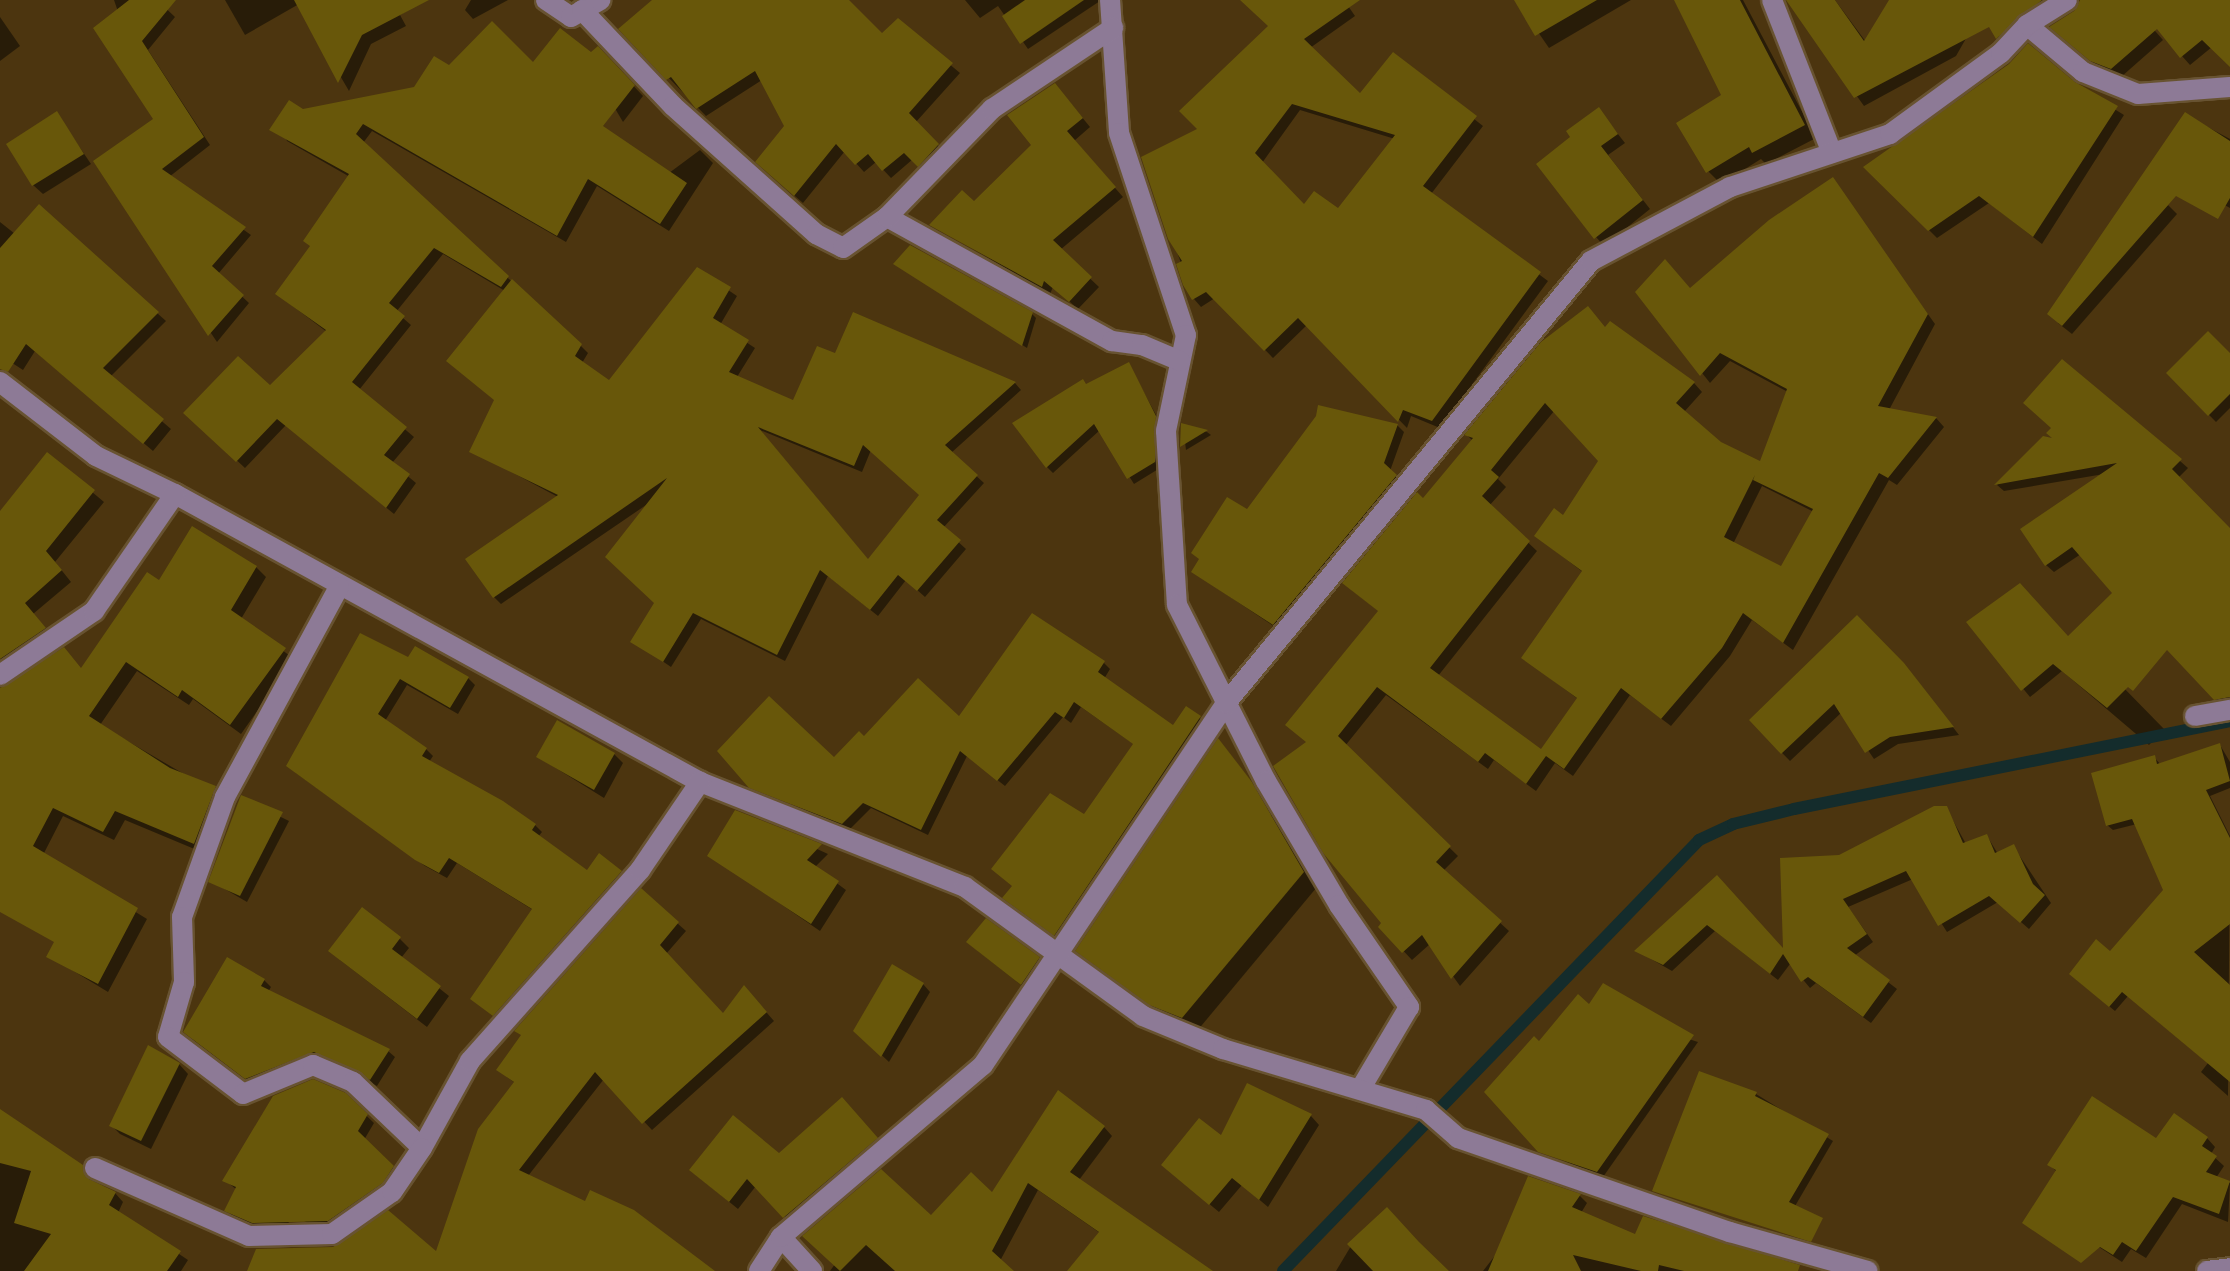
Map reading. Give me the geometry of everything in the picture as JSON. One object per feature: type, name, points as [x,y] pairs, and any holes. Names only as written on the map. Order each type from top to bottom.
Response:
[{"type":"street","points":[[546,0],[571,17],[591,5],[673,106],[816,234],[843,248],[887,217],[992,109],[1113,28]]},
{"type":"street","points":[[1110,0],[1119,133],[1186,335],[1166,431],[1177,605],[1226,703],[1339,905],[1409,1007],[1361,1088]]},
{"type":"street","points":[[1772,0],[1832,153]]},
{"type":"street","points":[[759,1271],[781,1237],[934,1112],[983,1065],[1226,703],[1591,261],[1730,187],[1890,134],[2001,53],[2027,25],[2067,0]]},
{"type":"street","points":[[2027,25],[2083,72],[2138,94],[2230,87]]},
{"type":"street","points":[[887,217],[1112,341],[1142,345],[1180,361]]},
{"type":"street","points":[[0,382],[96,456],[175,494],[339,587],[700,782],[965,887],[1143,1016],[1223,1049],[1426,1110],[1458,1138],[1730,1232],[1868,1271]]},
{"type":"street","points":[[0,675],[94,611],[175,494]]},
{"type":"street","points":[[339,587],[225,797],[182,917],[184,982],[168,1037],[243,1094],[313,1065],[353,1082],[422,1148]]},
{"type":"street","points":[[2195,716],[2230,710]]},
{"type":"street","points":[[95,1168],[249,1236],[332,1234],[392,1192],[422,1148],[470,1061],[640,870],[700,782]]},
{"type":"street","points":[[781,1237],[812,1271]]},
{"type":"street","points":[[2207,1271],[2230,1268]]},
{"type":"building","points":[[129,0],[176,0],[142,41],[204,137],[162,169],[246,227],[212,266],[244,295],[208,336],[93,161],[153,119],[93,28]]},
{"type":"building","points":[[294,0],[429,0],[362,35],[338,83]]},
{"type":"building","points":[[652,0],[849,0],[882,33],[898,18],[953,63],[909,113],[939,144],[918,167],[904,153],[882,171],[868,154],[855,165],[836,144],[794,196],[755,162],[784,126],[755,71],[696,109],[671,77],[666,80],[618,29]]},
{"type":"building","points":[[1025,0],[1084,0],[1020,44],[1002,16]]},
{"type":"building","points":[[1240,0],[1360,0],[1304,39],[1360,93],[1393,52],[1477,116],[1423,186],[1541,272],[1432,421],[1403,410],[1398,422],[1298,318],[1264,351],[1206,292],[1192,300],[1183,285],[1176,264],[1182,261],[1168,239],[1141,157],[1197,129],[1179,111],[1268,26]],"holes":[[[1292,104],[1395,135],[1338,208],[1314,191],[1304,204],[1255,153]]]},
{"type":"building","points":[[1514,0],[1597,0],[1535,36]]},
{"type":"building","points":[[1674,0],[1740,0],[1805,125],[1752,153],[1749,147],[1706,173],[1676,123],[1721,95]]},
{"type":"building","points":[[1786,0],[1835,0],[1864,41],[1889,0],[2042,0],[1996,39],[1989,27],[1854,98]]},
{"type":"building","points":[[2080,0],[2230,0],[2230,67],[2202,40],[2180,58],[2157,29],[2111,69],[2090,61],[2049,27],[2074,11]]},
{"type":"building","points":[[492,21],[533,62],[560,28],[591,52],[598,46],[635,85],[603,126],[687,183],[660,224],[588,179],[557,236],[363,124],[356,134],[509,276],[501,287],[434,248],[389,303],[405,316],[352,382],[407,427],[384,455],[410,474],[386,508],[277,419],[236,462],[183,413],[238,356],[270,385],[326,330],[275,294],[310,246],[303,241],[349,174],[269,130],[289,100],[303,109],[414,87],[434,56],[449,65]]},
{"type":"building","points":[[2028,43],[2075,82],[2118,106],[2033,237],[1979,196],[1928,231],[1863,167],[2009,64]]},
{"type":"building","points":[[1055,83],[1083,118],[1067,131],[1116,187],[1053,240],[1092,277],[1069,302],[1044,281],[1042,287],[929,225],[962,190],[974,201],[1031,145],[1007,115]]},
{"type":"building","points":[[1599,107],[1618,134],[1601,146],[1643,200],[1594,239],[1536,164],[1570,137],[1566,131]]},
{"type":"building","points":[[57,111],[84,154],[32,186],[6,144]]},
{"type":"building","points":[[2185,112],[2230,141],[2230,198],[2218,219],[2176,196],[2062,326],[2047,314]]},
{"type":"building","points":[[1833,177],[1928,314],[1878,406],[1937,417],[1888,478],[1879,473],[1783,643],[1743,613],[1722,648],[1661,719],[1621,688],[1564,769],[1546,756],[1526,784],[1485,753],[1478,762],[1377,687],[1338,736],[1451,846],[1436,862],[1502,921],[1451,979],[1422,935],[1402,953],[1378,927],[1381,923],[1323,853],[1273,766],[1306,742],[1285,725],[1378,611],[1342,583],[1417,492],[1423,498],[1473,438],[1464,435],[1541,342],[1588,306],[1605,327],[1610,321],[1695,382],[1676,403],[1721,442],[1760,461],[1787,389],[1720,353],[1700,376],[1635,292],[1665,259],[1690,288],[1769,220]],"holes":[[[1545,403],[1598,461],[1563,515],[1554,508],[1534,536],[1582,571],[1521,658],[1577,698],[1541,749],[1430,668],[1530,541],[1482,496],[1499,477],[1491,470]],[[1755,475],[1753,480],[1813,509],[1781,566],[1724,537]]]},
{"type":"building","points":[[39,204],[159,312],[103,368],[164,419],[143,444],[26,344],[8,372],[0,369],[0,248]]},
{"type":"building","points":[[910,245],[1033,312],[1022,346],[893,264]]},
{"type":"building","points":[[697,267],[731,287],[713,318],[749,340],[729,372],[793,400],[817,346],[835,353],[853,312],[1016,382],[945,445],[978,475],[937,520],[961,540],[917,591],[898,575],[870,610],[820,570],[777,655],[693,613],[663,662],[630,642],[654,603],[605,557],[667,478],[493,598],[465,559],[558,495],[469,452],[494,400],[446,361],[512,279],[582,344],[575,356],[609,380]],"holes":[[[758,427],[854,466],[863,445],[919,495],[868,559]]]},
{"type":"building","points":[[2208,331],[2230,353],[2230,394],[2208,416],[2166,373]]},
{"type":"building","points":[[2062,359],[2182,459],[2172,469],[2230,528],[2230,697],[2214,700],[2167,650],[2133,691],[2128,687],[2107,708],[2053,664],[2021,691],[1966,622],[2020,583],[2068,636],[2112,593],[2072,547],[2045,566],[2020,529],[2117,463],[1994,485],[2043,436],[2052,438],[2046,433],[2051,428],[2023,403]]},
{"type":"building","points":[[1129,362],[1156,416],[1155,462],[1127,479],[1094,424],[1046,468],[1012,423],[1083,379],[1086,384]]},
{"type":"building","points":[[1318,405],[1398,424],[1384,463],[1397,475],[1273,625],[1191,572],[1199,559],[1191,553],[1227,497],[1247,509],[1316,416]]},
{"type":"building","points":[[1181,423],[1208,430],[1180,447]]},
{"type":"building","points":[[47,452],[95,490],[46,551],[62,570],[25,603],[46,628],[0,659],[0,511]]},
{"type":"building","points":[[192,526],[257,566],[231,610],[286,648],[230,725],[182,690],[178,697],[126,662],[89,716],[170,768],[216,786],[194,844],[115,811],[103,832],[53,808],[33,846],[138,908],[98,984],[46,957],[54,942],[0,912],[0,688],[64,647],[81,668],[147,572],[159,580]]},
{"type":"building","points":[[1032,613],[1105,661],[1098,672],[1173,725],[1186,706],[1201,716],[1054,936],[1002,898],[1012,886],[991,869],[1050,793],[1084,814],[1133,744],[1074,702],[1064,718],[1055,712],[997,781],[960,751],[921,830],[863,803],[842,824],[749,788],[717,751],[769,696],[834,757],[859,731],[864,736],[918,678],[959,716]]},
{"type":"building","points":[[1857,615],[1904,663],[1954,727],[1890,737],[1865,753],[1834,704],[1781,754],[1749,720]]},
{"type":"building","points":[[360,633],[408,657],[415,646],[469,677],[450,708],[400,679],[378,714],[427,748],[422,756],[503,801],[536,824],[532,830],[587,870],[599,853],[622,871],[493,1016],[470,999],[532,909],[449,858],[439,873],[415,860],[286,766]]},
{"type":"building","points":[[557,720],[615,753],[594,790],[536,757]]},
{"type":"building","points":[[1218,738],[1252,782],[1304,872],[1182,1018],[1149,1005],[1075,951]]},
{"type":"building","points":[[2220,743],[2230,781],[2206,790],[2230,838],[2230,924],[2194,952],[2230,985],[2230,1082],[2122,992],[2109,1007],[2069,974],[2096,939],[2110,951],[2163,890],[2132,819],[2106,826],[2091,773],[2155,755],[2157,764]]},
{"type":"building","points":[[241,795],[283,812],[240,896],[208,882]]},
{"type":"building","points":[[1934,806],[1947,806],[1963,843],[1987,834],[1995,853],[2014,844],[2033,884],[2045,895],[2020,923],[1989,896],[1938,926],[1906,871],[1843,899],[1867,934],[1847,948],[1890,980],[1863,1017],[1808,977],[1801,982],[1783,954],[1770,974],[1707,925],[1663,965],[1634,951],[1717,875],[1783,948],[1780,858],[1839,855]]},
{"type":"building","points":[[735,810],[822,844],[807,860],[839,881],[811,924],[707,856]]},
{"type":"building","points":[[641,888],[679,922],[660,945],[723,1013],[744,985],[767,1012],[642,1124],[595,1072],[519,1170],[585,1201],[590,1190],[634,1210],[715,1271],[247,1271],[256,1249],[333,1247],[388,1210],[436,1251],[478,1129],[514,1082],[496,1070],[521,1035],[514,1031]]},
{"type":"building","points":[[362,907],[401,937],[392,949],[441,986],[417,1019],[328,951]]},
{"type":"building","points":[[986,918],[1040,957],[1021,985],[966,942]]},
{"type":"building","points":[[227,957],[265,979],[261,986],[390,1049],[370,1080],[314,1052],[245,1079],[183,1032]]},
{"type":"building","points":[[892,964],[924,983],[881,1057],[853,1031]]},
{"type":"building","points":[[1603,983],[1694,1035],[1597,1172],[1538,1152],[1484,1092],[1534,1036],[1539,1041],[1578,994],[1589,1004]]},
{"type":"building","points":[[148,1045],[180,1063],[141,1141],[109,1126]]},
{"type":"building","points":[[1699,1071],[1757,1092],[1755,1096],[1829,1134],[1789,1202],[1823,1218],[1811,1242],[1652,1191]]},
{"type":"building","points":[[313,1079],[346,1093],[368,1114],[358,1131],[394,1166],[383,1183],[328,1221],[252,1223],[224,1211],[236,1187],[222,1181],[273,1096]]},
{"type":"building","points":[[1247,1083],[1312,1114],[1259,1200],[1232,1178],[1209,1205],[1161,1165],[1199,1118],[1221,1135]]},
{"type":"building","points":[[1058,1090],[1105,1126],[1070,1172],[1213,1271],[1067,1271],[1099,1232],[1028,1183],[992,1251],[1014,1271],[895,1271],[866,1245],[840,1271],[802,1236],[881,1169],[931,1215],[971,1172],[992,1192]]},
{"type":"building","points":[[2092,1096],[2156,1138],[2174,1113],[2208,1137],[2202,1146],[2217,1156],[2206,1172],[2230,1181],[2219,1214],[2173,1197],[2136,1251],[2122,1242],[2113,1255],[2100,1247],[2081,1263],[2022,1223],[2056,1170],[2047,1165]]},
{"type":"building","points":[[842,1097],[878,1138],[783,1218],[747,1179],[729,1202],[689,1170],[733,1115],[779,1153]]},
{"type":"building","points":[[0,1109],[83,1165],[89,1179],[116,1192],[109,1205],[181,1251],[167,1271],[24,1271],[51,1234],[14,1223],[31,1171],[0,1163]]},
{"type":"building","points":[[1528,1176],[1581,1194],[1572,1207],[1635,1234],[1643,1216],[1800,1265],[1798,1271],[1684,1271],[1659,1265],[1658,1271],[1641,1271],[1573,1255],[1581,1271],[1488,1271]]},
{"type":"building","points":[[1387,1207],[1449,1271],[1373,1271],[1347,1244]]},
{"type":"waterway","points":[[1283,1271],[1699,840],[1733,824],[1794,809],[2230,721]]}]
